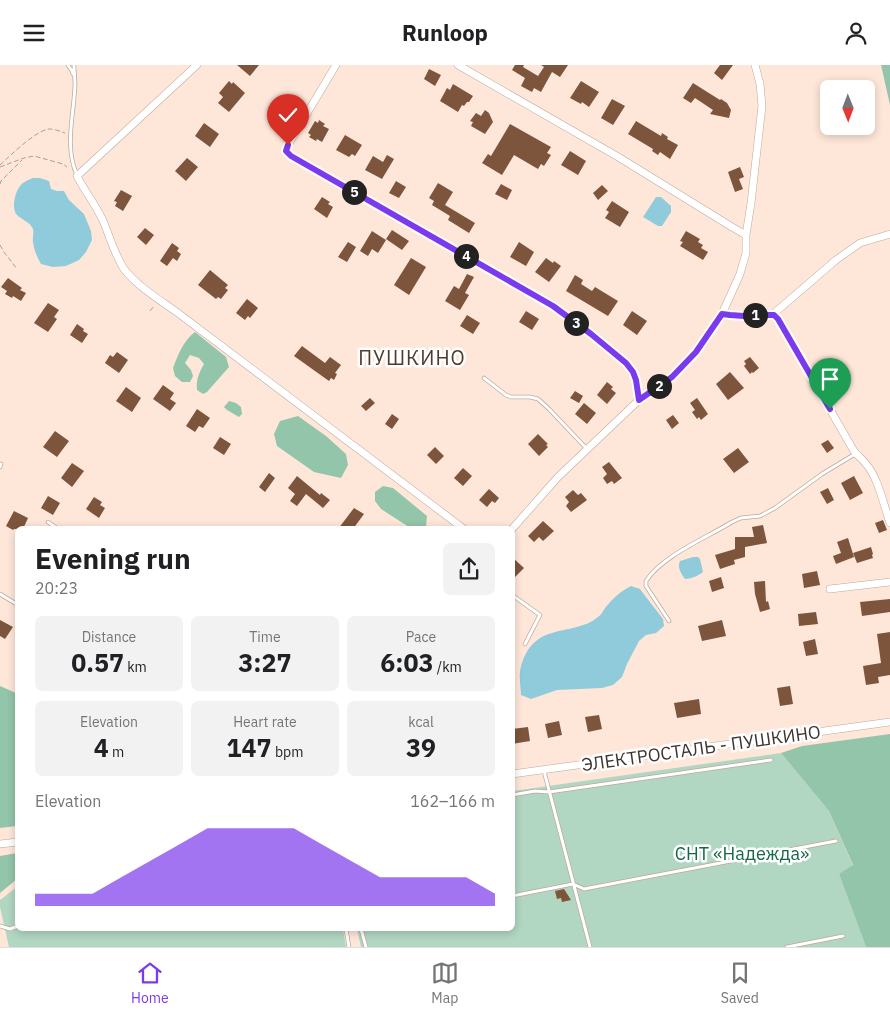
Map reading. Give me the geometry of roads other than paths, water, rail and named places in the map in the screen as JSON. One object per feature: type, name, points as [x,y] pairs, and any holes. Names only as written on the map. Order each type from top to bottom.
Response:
[{"type":"street","points":[[197,65],[77,176],[103,221],[124,269],[146,290],[460,526]]},
{"type":"street","points":[[336,65],[286,151],[291,156],[553,306],[626,363],[636,380],[639,400]]},
{"type":"street","points":[[458,65],[620,158],[746,235]]},
{"type":"street","points":[[515,526],[558,477],[587,449],[639,400],[672,377],[696,352],[722,314],[740,274],[746,253],[746,235],[754,185],[762,106],[760,85],[755,65]]},
{"type":"street","points":[[772,315],[836,260],[860,243],[890,234]]},
{"type":"street","points":[[722,314],[772,315],[778,319],[855,454],[866,463],[875,479],[890,523]]},
{"type":"street","points":[[830,589],[890,582]]},
{"type":"street","name":"ЭЛЕКТРОСТАЛЬ - ПУШКИНО","points":[[515,774],[890,722]]},
{"type":"street","points":[[0,845],[15,842]]},
{"type":"lane","points":[[68,65],[75,82]]},
{"type":"lane","points":[[74,65],[75,82],[71,138],[72,160],[77,176]]},
{"type":"lane","points":[[484,378],[511,397],[538,399],[587,449]]},
{"type":"lane","points":[[669,621],[646,586],[646,581],[650,575],[670,558],[732,522],[741,518],[760,516],[775,508],[822,474],[855,454]]},
{"type":"lane","points":[[48,522],[54,526]]},
{"type":"lane","points":[[0,594],[15,603]]},
{"type":"lane","points":[[515,597],[540,615],[525,644]]},
{"type":"lane","points":[[515,794],[771,759]]},
{"type":"lane","points":[[543,769],[590,947]]},
{"type":"lane","points":[[515,895],[573,884],[584,889],[836,841]]},
{"type":"lane","points":[[0,926],[10,929],[15,927]]},
{"type":"lane","points":[[346,931],[349,947]]},
{"type":"lane","points":[[362,931],[366,947]]},
{"type":"lane","points":[[787,947],[843,936]]},
{"type":"water","points":[[33,178],[49,181],[51,189],[64,191],[69,200],[84,214],[91,231],[92,240],[86,252],[79,260],[66,266],[53,267],[41,264],[34,248],[32,227],[17,215],[14,209],[15,196],[18,189],[24,182]]},
{"type":"water","points":[[656,197],[661,197],[671,206],[671,212],[662,226],[658,226],[643,217]]},
{"type":"water","points":[[693,557],[700,559],[703,572],[685,579],[679,568],[679,563]]},
{"type":"water","points":[[631,586],[640,589],[663,619],[664,626],[656,633],[646,635],[639,641],[622,677],[613,685],[602,688],[557,690],[531,699],[521,695],[521,665],[526,653],[534,643],[545,635],[582,626],[593,621],[614,598]]},
{"type":"district","name":"ПУШКИНО","points":[[412,357]]},
{"type":"park label","name":"СНТ «Надежда»","points":[[742,853]]}]
